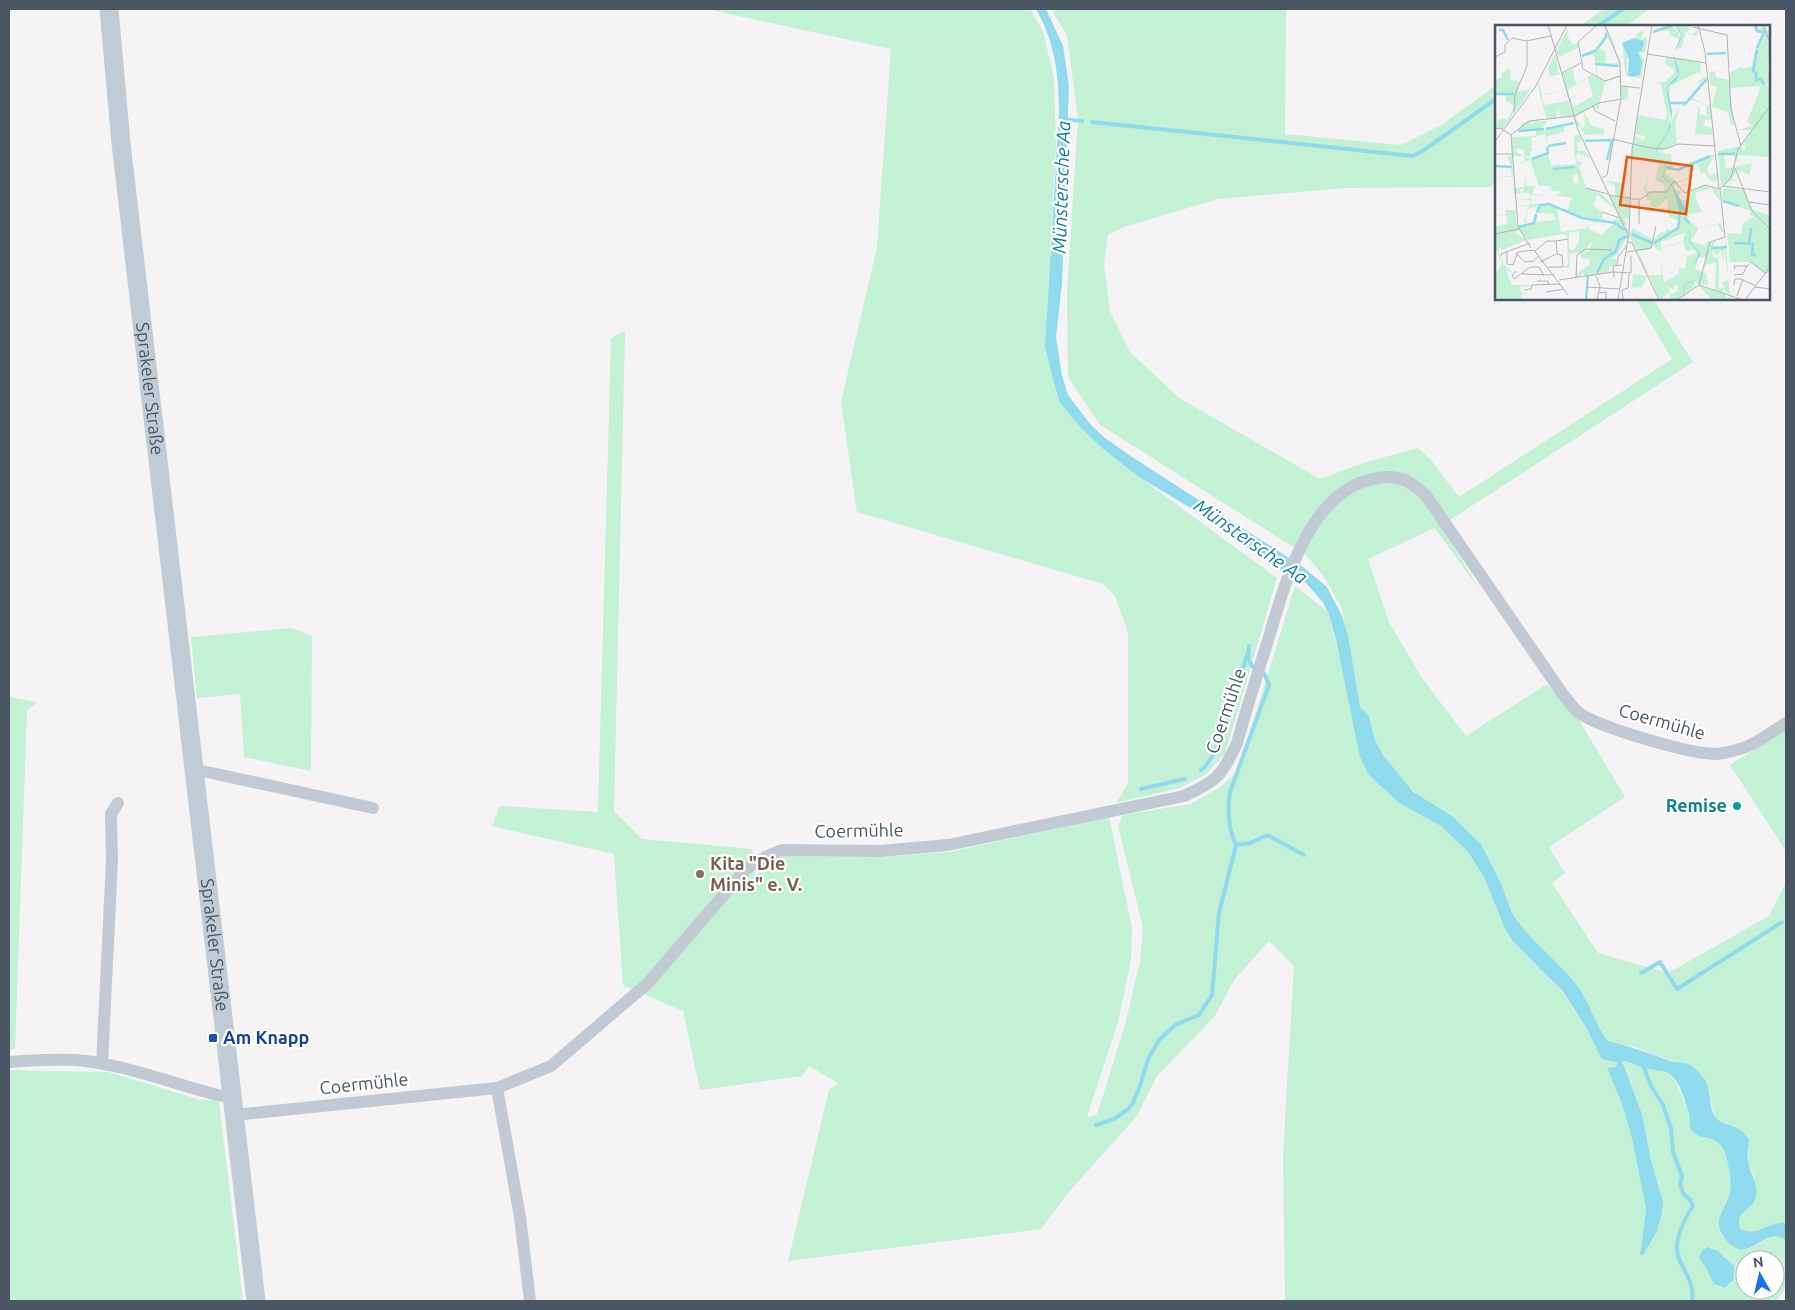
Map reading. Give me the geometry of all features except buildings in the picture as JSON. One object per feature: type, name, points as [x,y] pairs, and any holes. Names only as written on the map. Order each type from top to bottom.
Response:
[{"type":"main road","name":"Sprakeler Straße","points":[[109,9],[121,142],[256,1301]]},
{"type":"street","name":"Coermühle","points":[[234,1115],[497,1088],[551,1066],[648,983],[746,869],[765,857],[782,850],[880,851],[948,845],[1184,796],[1209,785],[1226,767],[1237,743],[1284,588],[1298,552],[1324,510],[1341,494],[1364,481],[1387,476],[1407,481],[1425,494],[1562,693],[1579,712],[1614,728],[1650,740],[1712,754],[1737,750],[1748,746],[1786,723]]},
{"type":"street","points":[[193,769],[372,808]]},
{"type":"street","points":[[102,1064],[112,861],[111,814],[118,803]]},
{"type":"street","points":[[9,1062],[72,1060],[102,1064],[216,1094],[232,1095]]},
{"type":"street","points":[[497,1088],[520,1217],[530,1301]]},
{"type":"green space","points":[[707,9],[1030,9],[1043,31],[1054,78],[1056,146],[1045,346],[1060,403],[1081,428],[1103,449],[1277,578],[1225,754],[1205,775],[1179,788],[1116,803],[1128,784],[1128,633],[1115,596],[1103,584],[857,512],[841,402],[877,247],[891,49]]},
{"type":"green space","points":[[1051,9],[1286,9],[1285,134],[1401,145],[1443,124],[1495,86],[1495,181],[1491,187],[1345,188],[1218,199],[1127,226],[1108,235],[1104,265],[1110,311],[1130,352],[1179,398],[1320,479],[1366,462],[1418,448],[1431,460],[1459,497],[1672,359],[1637,300],[1654,300],[1693,362],[1441,526],[1481,592],[1435,528],[1368,559],[1389,622],[1422,678],[1466,736],[1547,684],[1579,720],[1625,797],[1549,847],[1565,873],[1552,883],[1598,953],[1668,973],[1769,916],[1786,883],[1786,1223],[1773,1224],[1751,1232],[1740,1228],[1739,1220],[1741,1215],[1752,1205],[1754,1177],[1748,1163],[1749,1147],[1746,1135],[1737,1127],[1715,1117],[1706,1083],[1689,1065],[1671,1061],[1634,1047],[1608,1041],[1597,1023],[1512,913],[1501,883],[1481,844],[1452,816],[1421,798],[1404,783],[1383,755],[1375,740],[1369,716],[1360,707],[1342,609],[1325,578],[1306,555],[1100,425],[1068,377],[1067,295],[1078,119],[1067,35]]},
{"type":"green space","points":[[1604,9],[1650,9],[1626,25],[1580,25]]},
{"type":"green space","points":[[625,331],[614,811],[642,839],[752,849],[756,875],[766,865],[784,856],[883,857],[950,852],[1109,817],[1132,928],[1131,960],[1118,1022],[1087,1117],[1097,1115],[1125,1025],[1140,961],[1143,928],[1118,826],[1123,815],[1190,804],[1219,788],[1238,771],[1295,586],[1328,612],[1369,775],[1399,803],[1441,826],[1468,852],[1484,877],[1505,929],[1512,940],[1561,990],[1587,1029],[1601,1058],[1617,1062],[1616,1067],[1608,1068],[1631,1134],[1646,1209],[1640,1255],[1663,1202],[1651,1160],[1642,1114],[1622,1061],[1629,1061],[1649,1069],[1670,1074],[1676,1082],[1687,1108],[1691,1129],[1694,1134],[1716,1139],[1724,1149],[1729,1164],[1730,1191],[1721,1214],[1720,1233],[1735,1248],[1741,1249],[1752,1248],[1766,1239],[1776,1236],[1786,1241],[1786,1288],[1785,1289],[1785,1250],[1735,1250],[1735,1300],[1776,1301],[1285,1301],[1283,1154],[1294,966],[1269,941],[1234,980],[1215,1016],[1157,1076],[1137,1116],[1068,1193],[1041,1229],[788,1261],[829,1090],[838,1083],[809,1066],[802,1076],[700,1090],[683,1011],[623,985],[614,854],[492,826],[500,806],[598,812],[611,338]],"holes":[[[1711,1247],[1734,1266],[1732,1282],[1725,1288],[1719,1287],[1711,1277],[1707,1269],[1705,1248]]]},
{"type":"green space","points":[[292,628],[312,636],[311,771],[244,757],[240,694],[197,698],[191,637]]},
{"type":"green space","points":[[9,697],[37,702],[27,711],[15,1049],[9,1050]]},
{"type":"green space","points":[[1786,730],[1786,851],[1730,765]]},
{"type":"green space","points":[[9,1070],[108,1072],[201,1100],[219,1102],[243,1301],[9,1301]]},
{"type":"water","name":"Münstersche Aa","points":[[1036,9],[1046,9],[1063,46],[1069,86],[1062,283],[1056,337],[1062,376],[1068,395],[1091,425],[1105,438],[1303,567],[1327,587],[1342,616],[1348,636],[1360,707],[1369,716],[1375,740],[1383,755],[1413,792],[1452,816],[1481,844],[1501,883],[1512,913],[1526,932],[1575,983],[1608,1041],[1670,1061],[1684,1063],[1694,1067],[1699,1072],[1707,1084],[1715,1117],[1723,1123],[1736,1127],[1749,1140],[1748,1160],[1756,1186],[1756,1195],[1752,1205],[1740,1217],[1740,1228],[1751,1232],[1773,1224],[1786,1223],[1786,1241],[1778,1237],[1771,1237],[1748,1249],[1740,1249],[1731,1245],[1719,1229],[1720,1218],[1730,1191],[1729,1172],[1722,1147],[1711,1139],[1695,1134],[1691,1129],[1684,1097],[1671,1075],[1664,1071],[1647,1069],[1622,1061],[1642,1114],[1651,1160],[1663,1202],[1656,1233],[1643,1255],[1640,1255],[1646,1209],[1631,1134],[1621,1101],[1607,1068],[1616,1067],[1617,1062],[1601,1058],[1587,1029],[1562,990],[1512,940],[1505,929],[1484,877],[1468,852],[1441,826],[1399,803],[1369,775],[1360,757],[1336,640],[1328,612],[1322,601],[1305,582],[1281,571],[1189,507],[1139,477],[1103,449],[1081,428],[1060,403],[1045,346],[1059,113],[1058,86],[1052,47]]},
{"type":"water","points":[[1708,1247],[1718,1251],[1734,1266],[1734,1279],[1725,1288],[1714,1284],[1699,1258],[1702,1250]]},
{"type":"waterway","points":[[1599,25],[1623,9]]},
{"type":"waterway","points":[[1092,122],[1413,156],[1495,100]]},
{"type":"waterway","name":"Münstersche Aa","points":[[1064,119],[1082,121]]},
{"type":"waterway","points":[[1096,1125],[1114,1119],[1128,1109],[1133,1103],[1140,1086],[1148,1059],[1159,1040],[1175,1025],[1199,1015],[1212,995],[1219,913],[1236,845],[1229,819],[1230,792],[1269,685],[1264,673],[1253,667],[1248,659],[1249,646]]},
{"type":"waterway","points":[[1201,770],[1209,762],[1216,750],[1247,655]]},
{"type":"waterway","points":[[1141,789],[1185,779]]},
{"type":"waterway","points":[[1236,845],[1250,843],[1269,836],[1304,855]]},
{"type":"waterway","points":[[1641,973],[1660,962],[1677,989],[1782,922]]},
{"type":"waterway","points":[[1643,1065],[1651,1086],[1663,1105],[1671,1128],[1673,1152],[1682,1176],[1680,1184],[1683,1193],[1693,1206],[1685,1219],[1677,1245],[1679,1259],[1691,1285],[1692,1301]]},
{"type":"place","name":"Remise","points":[[1737,806]]},
{"type":"place","name":"Kita \"Die Minis\" e. V.","points":[[700,874]]},
{"type":"place","name":"Am Knapp","points":[[213,1038]]}]
